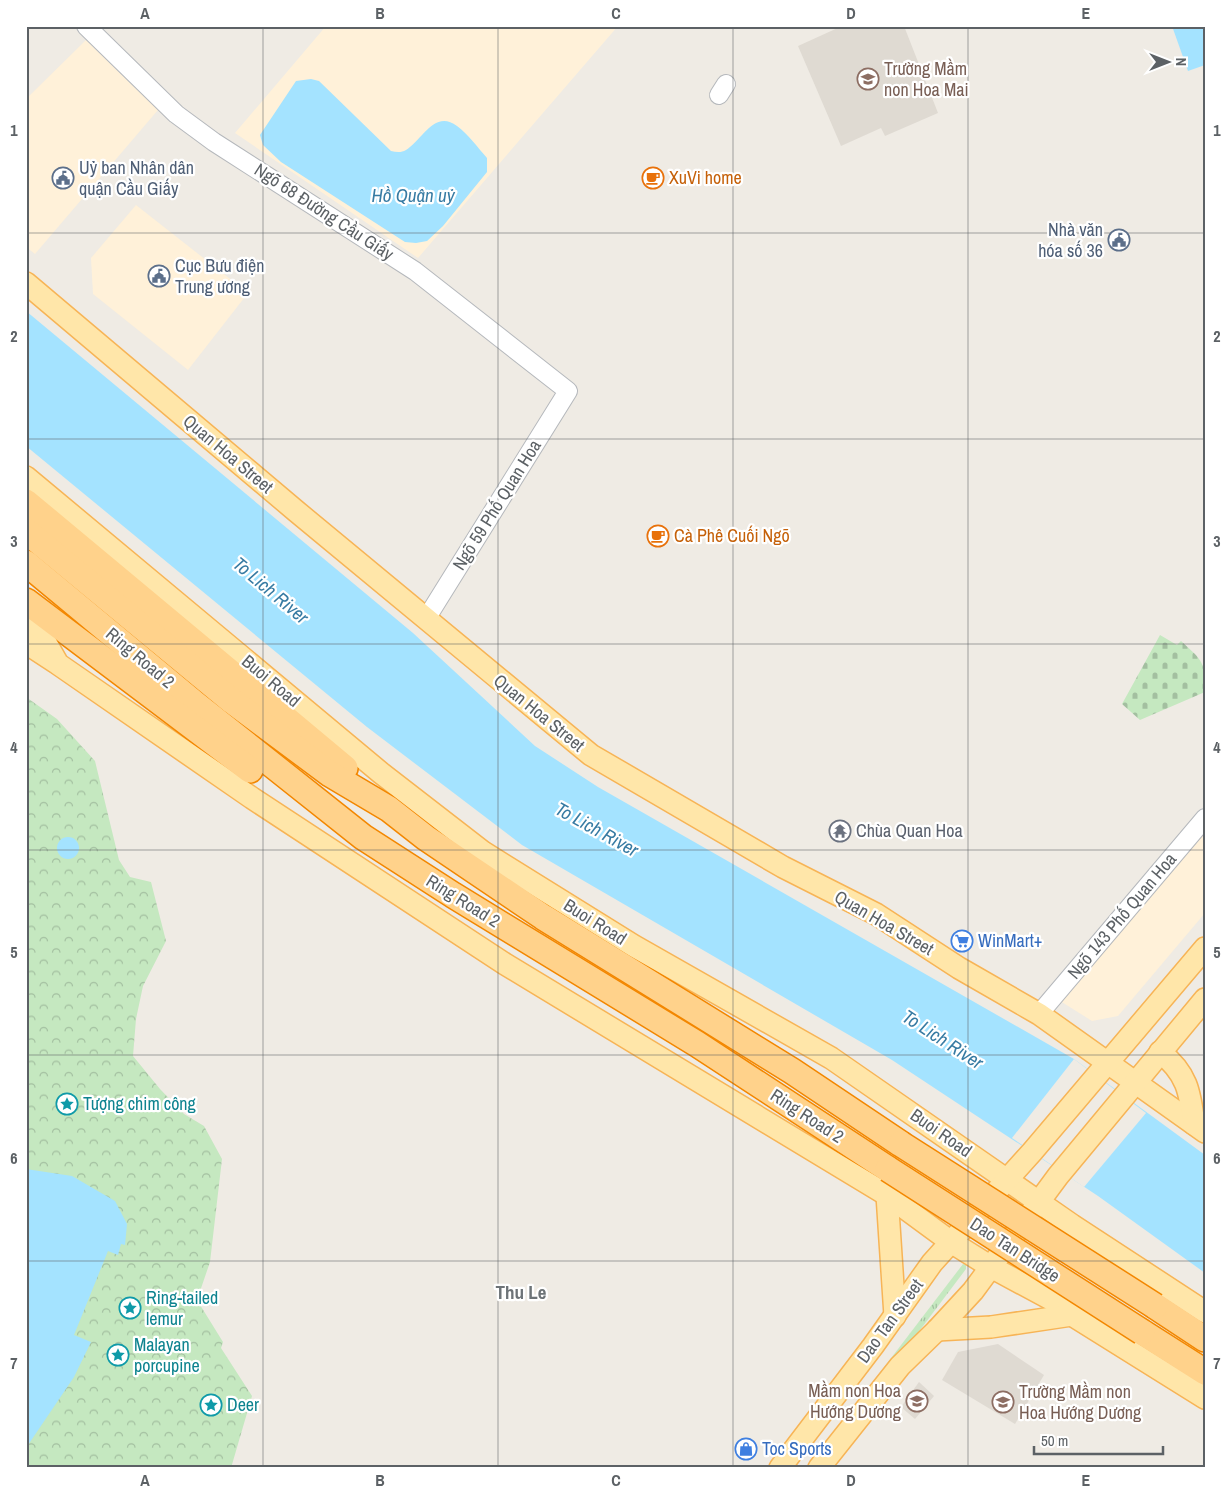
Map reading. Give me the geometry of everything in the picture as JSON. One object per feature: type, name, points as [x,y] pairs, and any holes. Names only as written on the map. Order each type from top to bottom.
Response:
[{"type":"highway","points":[[26,502],[322,747],[388,808]]},
{"type":"highway","name":"Ring Road 2","points":[[26,531],[282,739],[330,774],[388,808],[426,838],[543,917],[792,1071],[901,1144]]},
{"type":"highway","name":"Ring Road 2","points":[[26,563],[198,706],[364,837],[453,895],[697,1044],[888,1169]]},
{"type":"highway","points":[[26,601],[302,809],[364,837]]},
{"type":"highway","name":"Dao Tan Bridge","points":[[901,1144],[1205,1339]]},
{"type":"highway","name":"Dao Tan Bridge","points":[[888,1169],[1205,1372]]},
{"type":"main road","name":"Quan Hoa Street","points":[[26,283],[591,755],[783,867],[876,914],[959,968],[1039,1014],[1103,1070],[1130,1090],[1199,1128]]},
{"type":"main road","name":"Buoi Road","points":[[26,477],[380,773],[483,852],[634,946],[823,1053],[1096,1241],[1205,1312]]},
{"type":"main road","points":[[26,608],[58,664]]},
{"type":"main road","points":[[26,643],[252,798],[505,964],[887,1195],[950,1242],[1065,1309],[1205,1398]]},
{"type":"main road","name":"Dao Tan Street","points":[[780,1468],[932,1263],[1032,1152],[1205,948]]},
{"type":"main road","name":"Dao Tan Street","points":[[819,1468],[900,1366],[938,1330],[973,1291],[1062,1172],[1205,1000]]},
{"type":"main road","points":[[1160,1052],[1174,1063],[1182,1075],[1199,1128]]},
{"type":"main road","points":[[887,1195],[894,1316]]},
{"type":"main road","points":[[1065,1309],[1053,1278],[1063,1258],[1096,1241]]},
{"type":"main road","points":[[938,1330],[991,1327],[1065,1309]]},
{"type":"street","name":"Ngõ 68 Đường Cầu Giấy","points":[[86,26],[176,114],[214,142],[415,270],[568,391]]},
{"type":"street","name":"Ngõ 59 Phố Quan Hoa","points":[[426,619],[568,391]]},
{"type":"street","name":"Ngõ 143 Phố Quan Hoa","points":[[1039,1014],[1205,818]]},
{"type":"shaded area","points":[[326,26],[517,26],[519,28],[521,26],[618,26],[418,258],[235,133]]},
{"type":"shaded area","name":"Trường Mầm non Hoa Mai","points":[[842,26],[904,26],[938,113],[885,136],[881,128],[841,146],[798,46]]},
{"type":"shaded area","name":"Uỷ ban Nhân dân quận Cầu Giấy","points":[[86,40],[158,110],[35,254],[26,247],[26,99]]},
{"type":"shaded area","name":"Cục Bưu điện Trung ương","points":[[136,205],[248,293],[188,370],[93,294],[91,258]]},
{"type":"shaded area","points":[[1205,824],[1205,913],[1118,1016],[1092,1021],[1057,999]]},
{"type":"shaded area","name":"Trường Mầm non Hoa Hướng Dương","points":[[998,1344],[1044,1375],[1015,1424],[942,1380],[958,1352]]},
{"type":"shaded area","name":"Mầm non Hoa Hướng Dương","points":[[919,1382],[934,1396],[915,1419],[901,1407]]},
{"type":"green space","points":[[1160,635],[1177,645],[1181,641],[1199,658],[1203,668],[1205,692],[1140,720],[1122,704]]},
{"type":"green space","points":[[26,697],[57,719],[95,761],[119,860],[130,877],[151,882],[166,941],[143,986],[136,1019],[133,1056],[160,1089],[184,1114],[204,1126],[222,1159],[210,1262],[197,1300],[223,1342],[221,1348],[252,1396],[231,1468],[26,1468]]},
{"type":"green space","points":[[963,1264],[966,1265],[966,1269],[816,1468],[807,1468]]},
{"type":"water","points":[[1172,26],[1203,26],[1205,65],[1188,71]]},
{"type":"water","name":"Hồ Quận uỷ","points":[[311,79],[319,81],[391,151],[400,152],[406,150],[429,128],[442,121],[457,126],[487,158],[487,172],[443,226],[427,241],[405,242],[281,162],[263,145],[260,135],[296,81]]},
{"type":"water","name":"To Lich River","points":[[26,311],[413,633],[535,746],[598,787],[1074,1059],[1205,1155],[1205,1273],[1098,1196],[892,1060],[522,845],[367,727],[26,446]]},
{"type":"water","points":[[68,837],[76,840],[79,848],[76,856],[68,859],[60,856],[57,848],[60,840]]},
{"type":"water","points":[[26,1169],[72,1176],[115,1201],[127,1224],[125,1245],[121,1244],[118,1255],[108,1251],[74,1335],[91,1342],[74,1377],[26,1448]]},
{"type":"pier","points":[[1074,1059],[1146,1113],[1084,1187],[1012,1138]]},
{"type":"place","name":"Trường Mầm non Hoa Mai","points":[[868,79]]},
{"type":"place","name":"Uỷ ban Nhân dân quận Cầu Giấy","points":[[63,178]]},
{"type":"place","name":"XuVi home","points":[[653,178]]},
{"type":"place","name":"Nhà văn hóa số 36","points":[[1119,240]]},
{"type":"place","name":"Cục Bưu điện Trung ương","points":[[159,276]]},
{"type":"place","name":"Cà Phê Cuối Ngõ","points":[[658,536]]},
{"type":"place","name":"Chùa Quan Hoa","points":[[840,831]]},
{"type":"place","name":"WinMart+","points":[[962,941]]},
{"type":"place","name":"Tượng chim công","points":[[67,1104]]},
{"type":"place","name":"Ring-tailed lemur","points":[[130,1308]]},
{"type":"place","name":"Malayan porcupine","points":[[118,1355]]},
{"type":"place","name":"Mầm non Hoa Hướng Dương","points":[[917,1401]]},
{"type":"place","name":"Trường Mầm non Hoa Hướng Dương","points":[[1003,1402]]},
{"type":"place","name":"Deer","points":[[211,1405]]},
{"type":"place","name":"Toc Sports","points":[[746,1449]]},
{"type":"district","name":"Thu Le","points":[[521,1292]]}]
